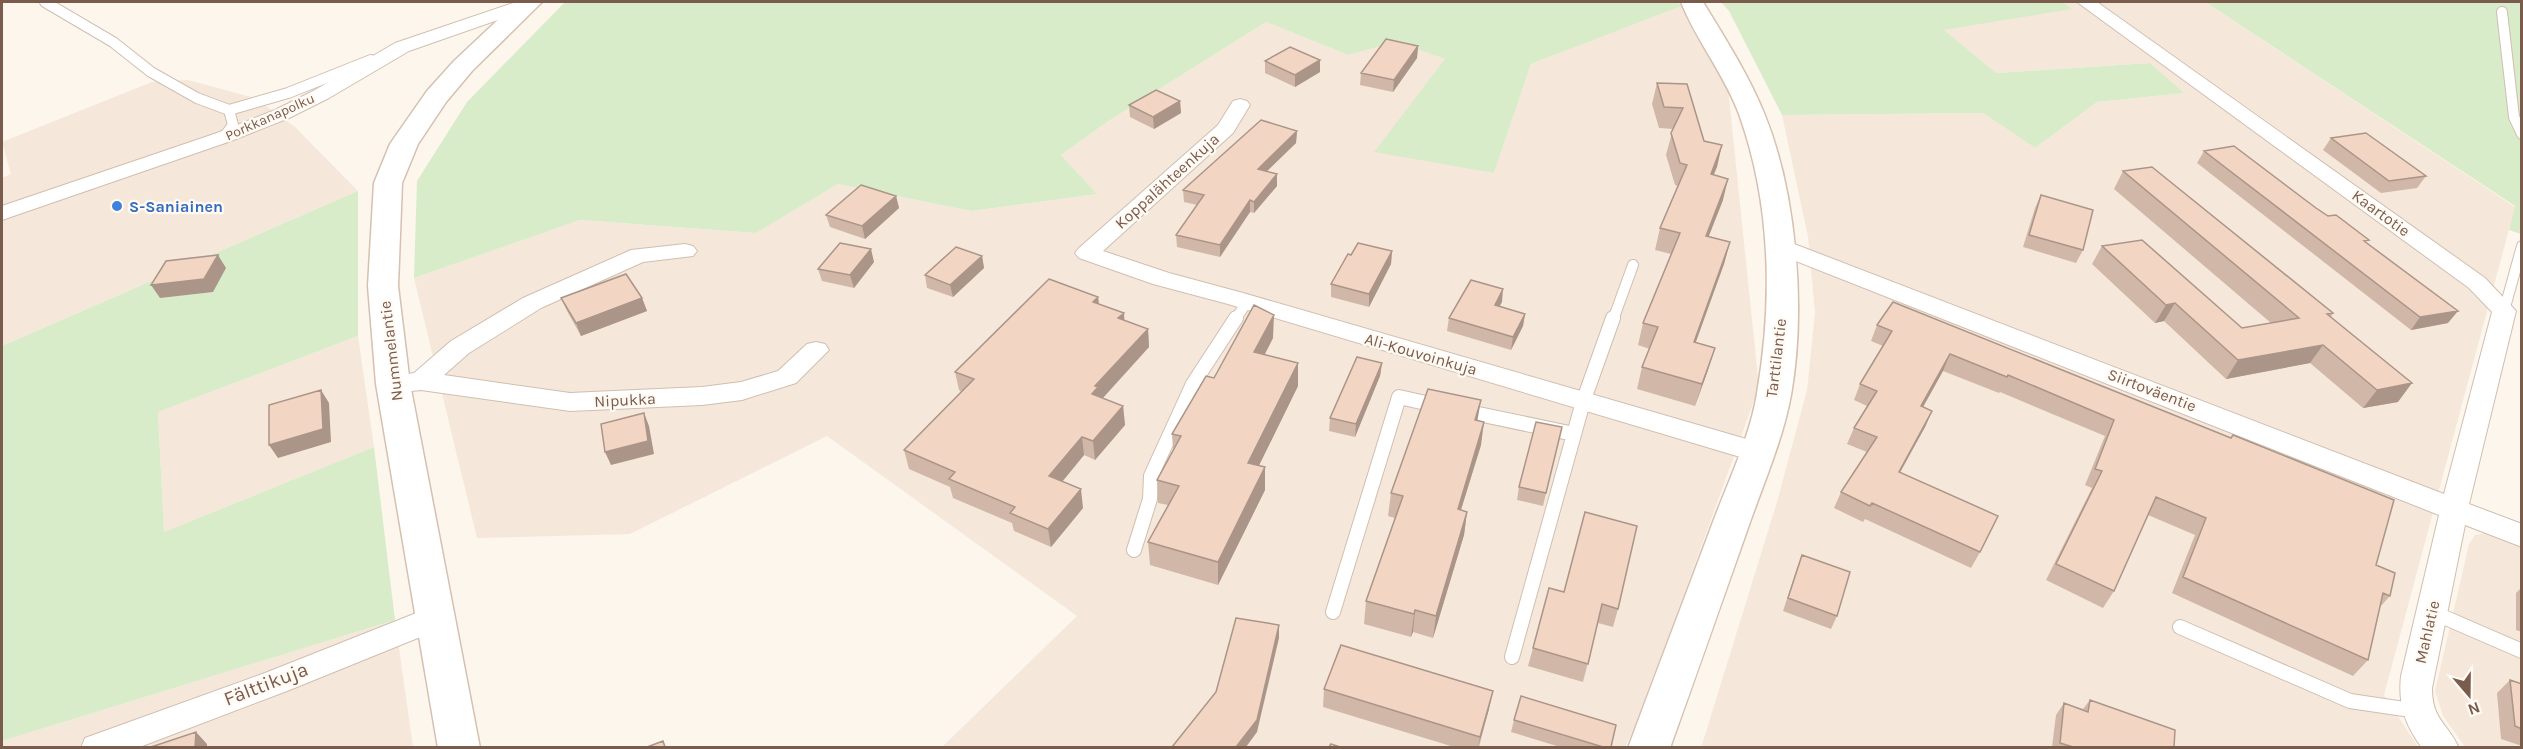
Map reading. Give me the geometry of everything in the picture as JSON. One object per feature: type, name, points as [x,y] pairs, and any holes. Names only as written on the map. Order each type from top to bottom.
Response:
[{"type":"street","name":"Porkkanapolku","points":[[2,213],[224,137],[282,114],[322,94],[402,47],[530,2]]},
{"type":"street","name":"Nummelantie","points":[[459,747],[434,618],[407,383],[383,286],[388,183],[404,144],[436,97],[463,66],[530,2]]},
{"type":"street","name":"Tarttilantie","points":[[1649,747],[1757,452],[1774,395],[1782,318],[1781,247],[1777,213],[1765,158],[1752,115],[1734,74],[1692,2]]},
{"type":"street","name":"Kaartotie","points":[[2086,2],[2477,283],[2513,314]]},
{"type":"street","name":"Koppalähteenkuja","points":[[1087,253],[1226,129],[1240,105]]},
{"type":"street","name":"Siirtoväentie","points":[[1781,247],[2522,536]]},
{"type":"street","points":[[407,383],[532,303],[639,255],[685,251]]},
{"type":"street","name":"Ali-Kouvoinkuja","points":[[1087,253],[1161,279],[1247,302],[1757,452]]},
{"type":"street","points":[[2454,510],[2513,314]]},
{"type":"street","name":"Nipukka","points":[[407,383],[504,391],[570,402],[702,396],[742,392],[787,377],[816,350]]},
{"type":"street","name":"Mahlatie","points":[[2443,747],[2420,720],[2414,698],[2454,510]]},
{"type":"street","name":"Fälttikuja","points":[[97,747],[276,682],[434,618]]},
{"type":"lane","points":[[45,2],[113,42],[151,72],[197,98],[229,110],[288,93],[402,47]]},
{"type":"lane","points":[[2502,12],[2514,117],[2522,134]]},
{"type":"lane","points":[[224,137],[233,125],[229,110]]},
{"type":"lane","points":[[2513,314],[2522,246]]},
{"type":"lane","points":[[1512,657],[1583,402],[1633,265]]},
{"type":"lane","points":[[1134,550],[1150,498],[1151,476],[1156,465],[1193,384],[1247,302]]},
{"type":"lane","points":[[1333,612],[1399,397],[1574,434]]},
{"type":"lane","points":[[2431,612],[2522,651]]},
{"type":"lane","points":[[2180,627],[2350,701],[2418,711]]},
{"type":"shaded area","points":[[2063,2],[2205,2],[2515,207],[2384,695],[2418,747],[1701,748],[1777,502],[1807,390],[1815,313],[1808,237],[1782,115],[1983,113],[2035,148],[2097,102],[2183,93],[2150,63],[1996,73],[1943,30],[2071,8]]},
{"type":"shaded area","points":[[1682,6],[1728,88],[1759,387],[1638,721],[1625,747],[942,747],[1077,616],[827,436],[630,534],[477,538],[414,278],[580,220],[756,233],[838,184],[971,211],[1097,194],[1061,155],[1107,122],[1266,22],[1348,55],[1396,42],[1445,59],[1494,173],[1531,64]]},
{"type":"shaded area","points":[[188,80],[255,98],[295,127],[358,191],[2,346],[2,178],[11,174],[2,142],[152,82]]},
{"type":"shaded area","points":[[358,336],[374,447],[164,532],[158,412]]},
{"type":"shaded area","points":[[2487,533],[2521,545],[2521,747],[2465,747],[2443,716],[2435,691],[2469,544],[2475,535]]},
{"type":"shaded area","points":[[395,620],[413,747],[2,748],[2,741]]},
{"type":"green space","points":[[565,2],[1678,2],[1682,6],[1531,64],[1494,173],[1374,152],[1445,59],[1396,42],[1348,55],[1266,22],[1107,122],[1061,155],[1097,194],[971,211],[838,184],[756,233],[580,220],[414,278],[417,181],[467,102]]},
{"type":"green space","points":[[1721,2],[2063,2],[2072,9],[1944,30],[1996,73],[2150,63],[2184,93],[2097,102],[2035,148],[1983,113],[1782,115],[1729,11]]},
{"type":"green space","points":[[2205,2],[2521,2],[2521,234],[2509,230],[2515,206]]},
{"type":"green space","points":[[358,191],[358,336],[158,412],[164,532],[374,447],[395,620],[2,741],[2,346]]},
{"type":"building","points":[[1386,39],[1418,46],[1394,80],[1361,73]]},
{"type":"building","points":[[1290,47],[1320,60],[1295,75],[1265,61]]},
{"type":"building","points":[[1657,83],[1687,84],[1704,141],[1722,145],[1711,174],[1728,179],[1706,236],[1730,242],[1694,342],[1715,348],[1702,384],[1642,367],[1658,327],[1643,323],[1680,233],[1660,228],[1687,165],[1680,163],[1671,133],[1683,108],[1664,107]]},
{"type":"building","points":[[1156,90],[1180,101],[1153,117],[1129,105]]},
{"type":"building","points":[[1261,120],[1297,131],[1258,169],[1277,174],[1254,202],[1250,200],[1220,245],[1176,235],[1204,195],[1183,190]]},
{"type":"building","points":[[2366,133],[2426,176],[2389,181],[2331,138]]},
{"type":"building","points":[[2234,146],[2316,208],[2328,216],[2336,215],[2369,240],[2364,241],[2458,311],[2420,317],[2204,151]]},
{"type":"building","points":[[2152,167],[2333,313],[2327,314],[2412,383],[2377,390],[2323,345],[2238,360],[2175,303],[2166,305],[2102,246],[2142,240],[2242,328],[2299,318],[2123,171]]},
{"type":"building","points":[[861,185],[896,196],[862,226],[826,215]]},
{"type":"building","points":[[2041,195],[2093,210],[2083,250],[2029,235]]},
{"type":"building","points":[[840,243],[871,249],[850,275],[818,269]]},
{"type":"building","points":[[1358,243],[1392,251],[1369,294],[1331,284],[1348,254],[1351,255]]},
{"type":"building","points":[[956,247],[982,256],[950,285],[925,275]]},
{"type":"building","points":[[218,255],[204,279],[151,285],[166,261]]},
{"type":"building","points":[[626,274],[642,298],[576,323],[561,298]]},
{"type":"building","points":[[1049,279],[1098,297],[1093,302],[1124,313],[1118,318],[1148,329],[1095,386],[1098,387],[1092,394],[1123,406],[1093,441],[1082,437],[1049,476],[1081,489],[1048,529],[1010,513],[1015,507],[949,479],[955,472],[904,450],[974,379],[955,372]]},
{"type":"building","points":[[1471,280],[1503,289],[1495,305],[1525,314],[1513,337],[1449,318]]},
{"type":"building","points":[[1893,302],[2231,438],[2233,435],[2394,500],[2376,565],[2395,573],[2390,596],[2383,593],[2368,660],[2183,577],[2206,518],[2156,497],[2114,591],[2056,564],[2102,471],[2095,469],[2114,420],[2008,375],[2007,377],[1950,354],[1921,406],[1932,411],[1899,472],[1998,516],[1980,552],[1872,503],[1870,506],[1841,492],[1877,437],[1854,428],[1877,391],[1860,384],[1892,331],[1877,325]]},
{"type":"building","points":[[1254,305],[1274,315],[1254,352],[1298,363],[1248,463],[1265,467],[1218,562],[1148,542],[1179,486],[1157,480],[1181,436],[1172,434],[1206,376],[1214,378]]},
{"type":"building","points":[[1357,357],[1382,363],[1356,424],[1330,418]]},
{"type":"building","points":[[1428,389],[1481,400],[1475,420],[1484,422],[1458,509],[1467,512],[1436,616],[1415,610],[1414,614],[1366,601],[1403,496],[1391,493]]},
{"type":"building","points":[[321,390],[323,429],[269,445],[269,405]]},
{"type":"building","points":[[644,413],[648,441],[605,452],[601,424]]},
{"type":"building","points":[[1536,422],[1562,427],[1546,493],[1519,487]]},
{"type":"building","points":[[1585,512],[1637,526],[1618,609],[1602,604],[1588,664],[1533,648],[1549,588],[1564,592]]},
{"type":"building","points":[[1802,555],[1850,572],[1837,616],[1788,598]]},
{"type":"building","points":[[1236,618],[1279,625],[1257,720],[1236,747],[1172,747],[1216,692]]},
{"type":"building","points":[[1341,645],[1493,691],[1480,737],[1324,689]]},
{"type":"building","points":[[2510,680],[2522,684],[2522,729],[2515,726]]},
{"type":"building","points":[[1521,696],[1616,725],[1611,747],[1603,747],[1514,720]]},
{"type":"building","points":[[2090,700],[2175,730],[2174,747],[2073,747],[2060,743],[2064,703],[2088,712]]},
{"type":"building","points":[[196,732],[195,747],[151,747]]},
{"type":"building","points":[[663,741],[665,747],[647,747]]},
{"type":"place","name":"S-Saniainen","points":[[117,206]]}]
